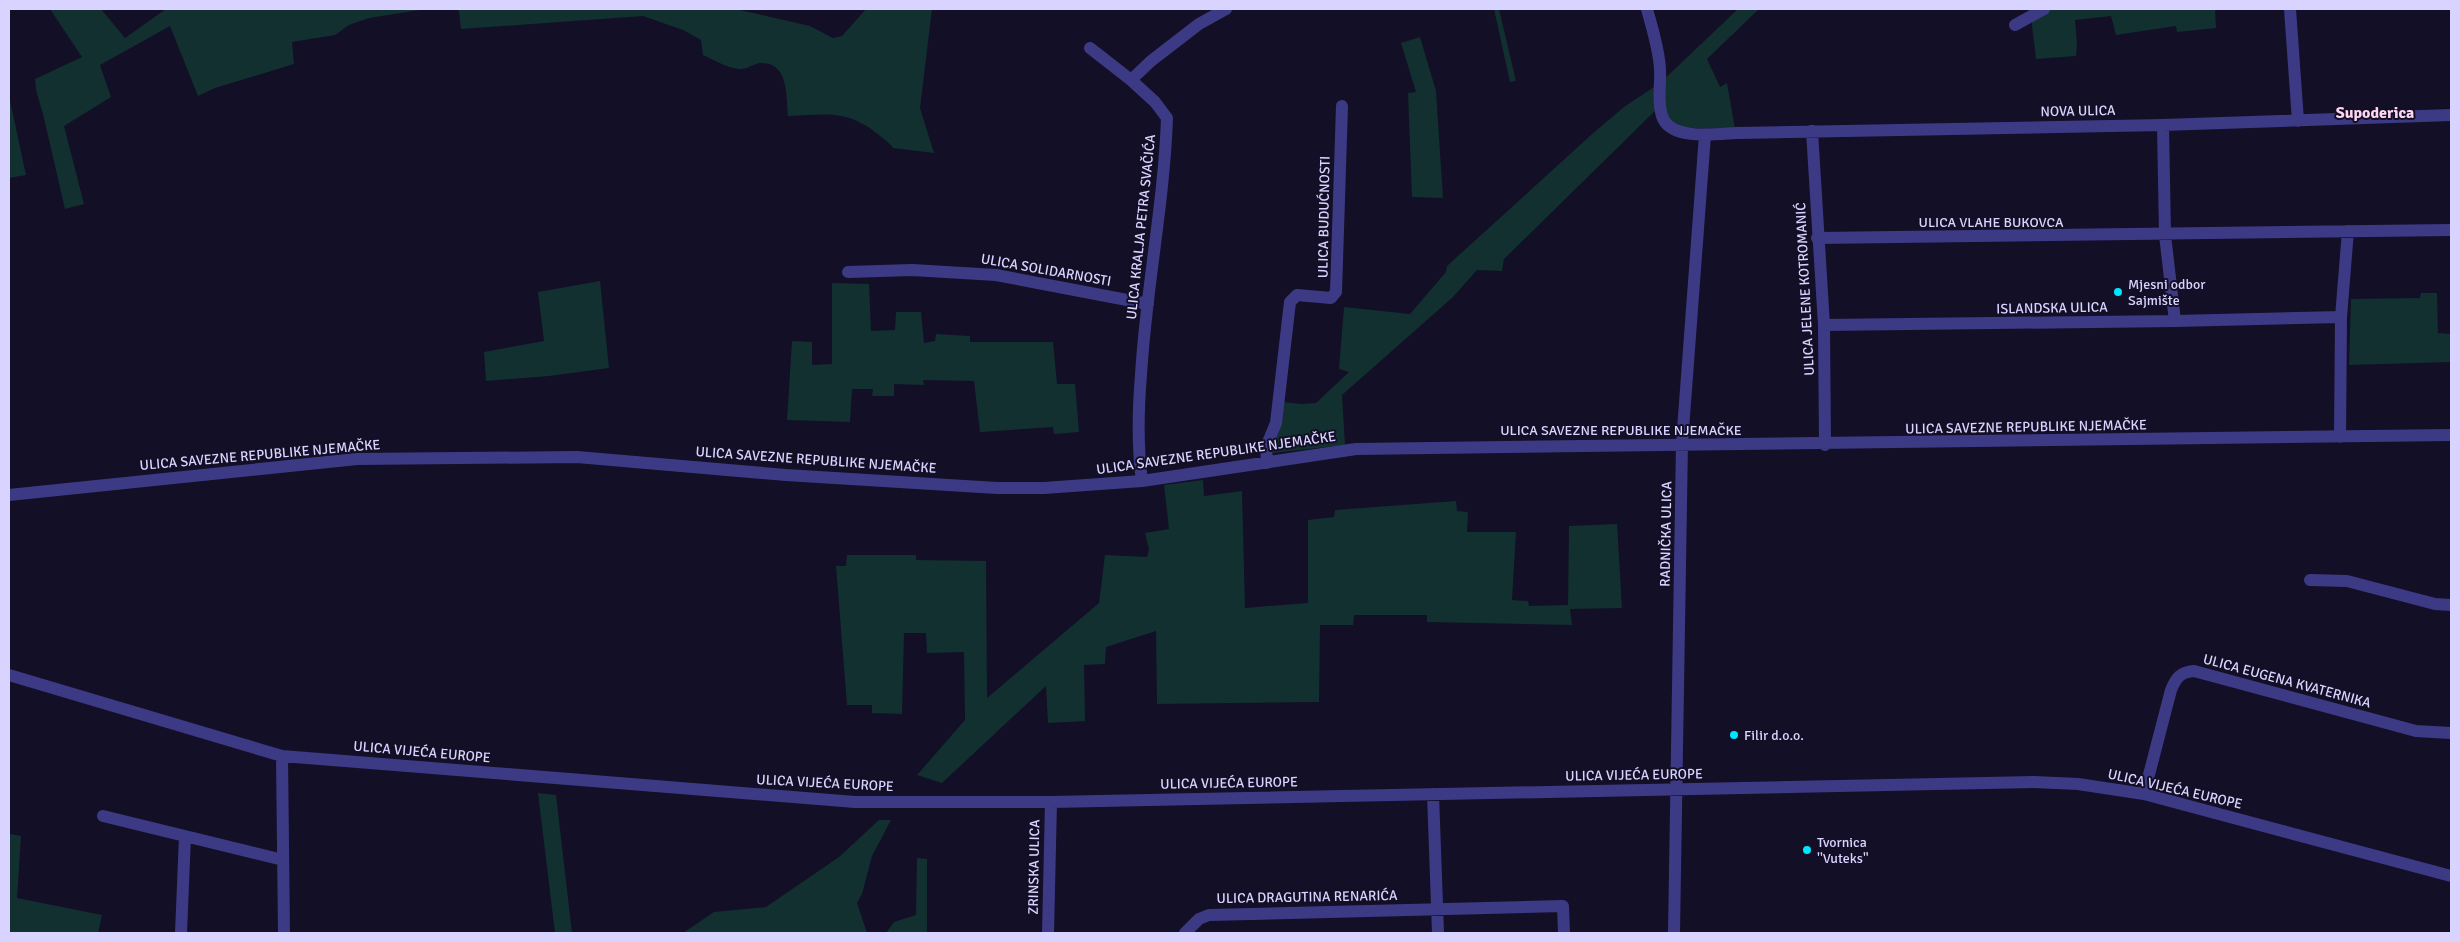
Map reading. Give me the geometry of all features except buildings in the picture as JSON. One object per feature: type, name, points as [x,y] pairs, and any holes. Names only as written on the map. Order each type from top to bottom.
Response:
[{"type":"street","points":[[1131,80],[1151,61],[1199,24],[1226,9]]},
{"type":"street","name":"NOVA ULICA","points":[[1647,9],[1659,59],[1662,117],[1671,127],[1686,134],[2298,122],[2451,115]]},
{"type":"street","points":[[2015,25],[2044,9]]},
{"type":"street","points":[[2290,9],[2298,122]]},
{"type":"street","name":"ULICA KRALJA PETRA SVAČIĆA","points":[[1090,48],[1131,80],[1155,102],[1167,118],[1138,420],[1142,481]]},
{"type":"street","name":"ULICA BUDUĆNOSTI","points":[[1266,463],[1266,447],[1276,423],[1290,302],[1297,295],[1331,298],[1336,292],[1342,106]]},
{"type":"street","points":[[2163,125],[2165,235],[2174,321]]},
{"type":"street","name":"ULICA JELENE KOTROMANIĆ","points":[[1812,131],[1817,238],[1824,325],[1825,445]]},
{"type":"street","name":"RADNIČKA ULICA","points":[[1674,933],[1682,443],[1705,135]]},
{"type":"street","name":"ULICA VLAHE BUKOVCA","points":[[1817,238],[2451,230]]},
{"type":"street","points":[[2340,437],[2341,317],[2348,231]]},
{"type":"street","name":"ULICA SOLIDARNOSTI","points":[[848,272],[912,270],[996,275],[1148,304]]},
{"type":"street","name":"ISLANDSKA ULICA","points":[[1824,325],[2341,317]]},
{"type":"street","name":"ULICA SAVEZNE REPUBLIKE NJEMAČKE","points":[[9,495],[376,458],[577,457],[786,475],[997,488],[1044,488],[1142,481],[1356,449],[1682,443],[1825,445],[2451,435]]},
{"type":"street","points":[[2310,580],[2347,581],[2435,604],[2451,604]]},
{"type":"street","name":"ULICA EUGENA KVATERNIKA","points":[[2144,794],[2171,690],[2176,677],[2185,672],[2194,671],[2416,731],[2451,733]]},
{"type":"street","name":"ULICA VIJEĆA EUROPE","points":[[9,675],[282,756],[855,802],[1051,802],[2041,782],[2078,784],[2144,794],[2451,876]]},
{"type":"street","points":[[282,756],[284,933]]},
{"type":"street","points":[[1434,794],[1438,933]]},
{"type":"street","name":"ZRINSKA ULICA","points":[[1048,933],[1051,802]]},
{"type":"street","points":[[103,816],[283,860]]},
{"type":"street","points":[[181,933],[185,836]]},
{"type":"street","name":"ULICA DRAGUTINA RENARIĆA","points":[[1185,933],[1195,922],[1209,915],[1563,906],[1564,933]]},
{"type":"green space","points":[[50,9],[101,9],[125,38],[166,9],[426,9],[369,18],[349,25],[335,35],[292,42],[294,64],[215,88],[198,96],[170,26],[100,65],[111,97],[64,126],[84,204],[65,209],[35,79],[82,57]]},
{"type":"green space","points":[[456,9],[736,9],[810,26],[833,38],[842,36],[866,9],[932,9],[920,108],[934,153],[893,148],[864,125],[844,117],[834,115],[788,116],[784,82],[777,68],[770,64],[761,63],[742,69],[725,65],[703,55],[701,40],[683,30],[643,16],[461,29],[459,11]]},
{"type":"green space","points":[[1494,9],[1499,9],[1516,81],[1510,82]]},
{"type":"green space","points":[[1738,9],[1759,9],[1707,59],[1720,87],[1727,83],[1735,129],[1684,128],[1673,124],[1660,106],[1504,259],[1502,271],[1477,270],[1453,297],[1342,395],[1345,445],[1273,453],[1270,450],[1283,402],[1316,403],[1349,372],[1339,369],[1344,307],[1410,314],[1446,272],[1447,266],[1591,135],[1624,107],[1660,83]]},
{"type":"green space","points":[[2044,9],[2215,9],[2216,28],[2177,32],[2176,26],[2116,35],[2111,16],[2075,20],[2076,56],[2036,59],[2031,17]]},
{"type":"green space","points":[[1420,37],[1436,91],[1443,198],[1412,197],[1408,93],[1416,92],[1401,43]]},
{"type":"green space","points":[[9,96],[26,175],[9,178]]},
{"type":"green space","points":[[600,281],[609,368],[549,376],[486,381],[484,352],[544,341],[538,292]]},
{"type":"green space","points":[[832,283],[869,284],[871,331],[895,330],[896,312],[921,312],[924,343],[935,341],[936,334],[970,336],[970,342],[1053,342],[1057,384],[1075,384],[1079,432],[1054,434],[1053,427],[980,432],[974,381],[923,380],[924,385],[894,384],[894,396],[872,396],[873,389],[852,389],[850,422],[787,420],[792,341],[812,342],[812,365],[832,364]]},
{"type":"green space","points":[[2421,293],[2437,293],[2438,333],[2451,334],[2451,362],[2349,365],[2351,299],[2420,298]]},
{"type":"green space","points":[[1203,480],[1204,496],[1242,491],[1245,608],[1308,603],[1308,520],[1334,517],[1335,510],[1456,501],[1457,511],[1468,512],[1467,532],[1516,532],[1512,600],[1528,601],[1529,606],[1568,605],[1569,526],[1617,524],[1622,608],[1570,609],[1572,625],[1427,622],[1427,615],[1354,615],[1353,625],[1320,625],[1319,702],[1157,704],[1156,631],[1106,647],[1105,664],[1084,665],[1085,721],[1048,723],[1046,686],[942,783],[917,775],[965,720],[964,652],[927,653],[926,633],[904,633],[902,714],[872,713],[872,705],[847,705],[836,566],[846,566],[847,555],[916,555],[916,560],[986,561],[987,698],[1099,603],[1105,555],[1147,557],[1149,549],[1145,533],[1169,529],[1164,485]]},
{"type":"green space","points":[[538,793],[556,795],[572,933],[555,933]]},
{"type":"green space","points":[[9,817],[10,834],[21,836],[17,898],[102,915],[98,933],[9,933]]},
{"type":"green space","points":[[879,820],[891,820],[872,856],[862,894],[857,903],[867,933],[683,933],[714,912],[766,907],[839,857]]},
{"type":"green space","points":[[917,858],[927,859],[927,933],[886,933],[894,922],[916,915]]},
{"type":"place","name":"Mjesni odbor Sajmište","points":[[2118,292]]},
{"type":"place","name":"Filir d.o.o.","points":[[1734,735]]},
{"type":"place","name":"Tvornica ''Vuteks''","points":[[1807,850]]},
{"type":"district","name":"Supoderica","points":[[2375,113]]}]
